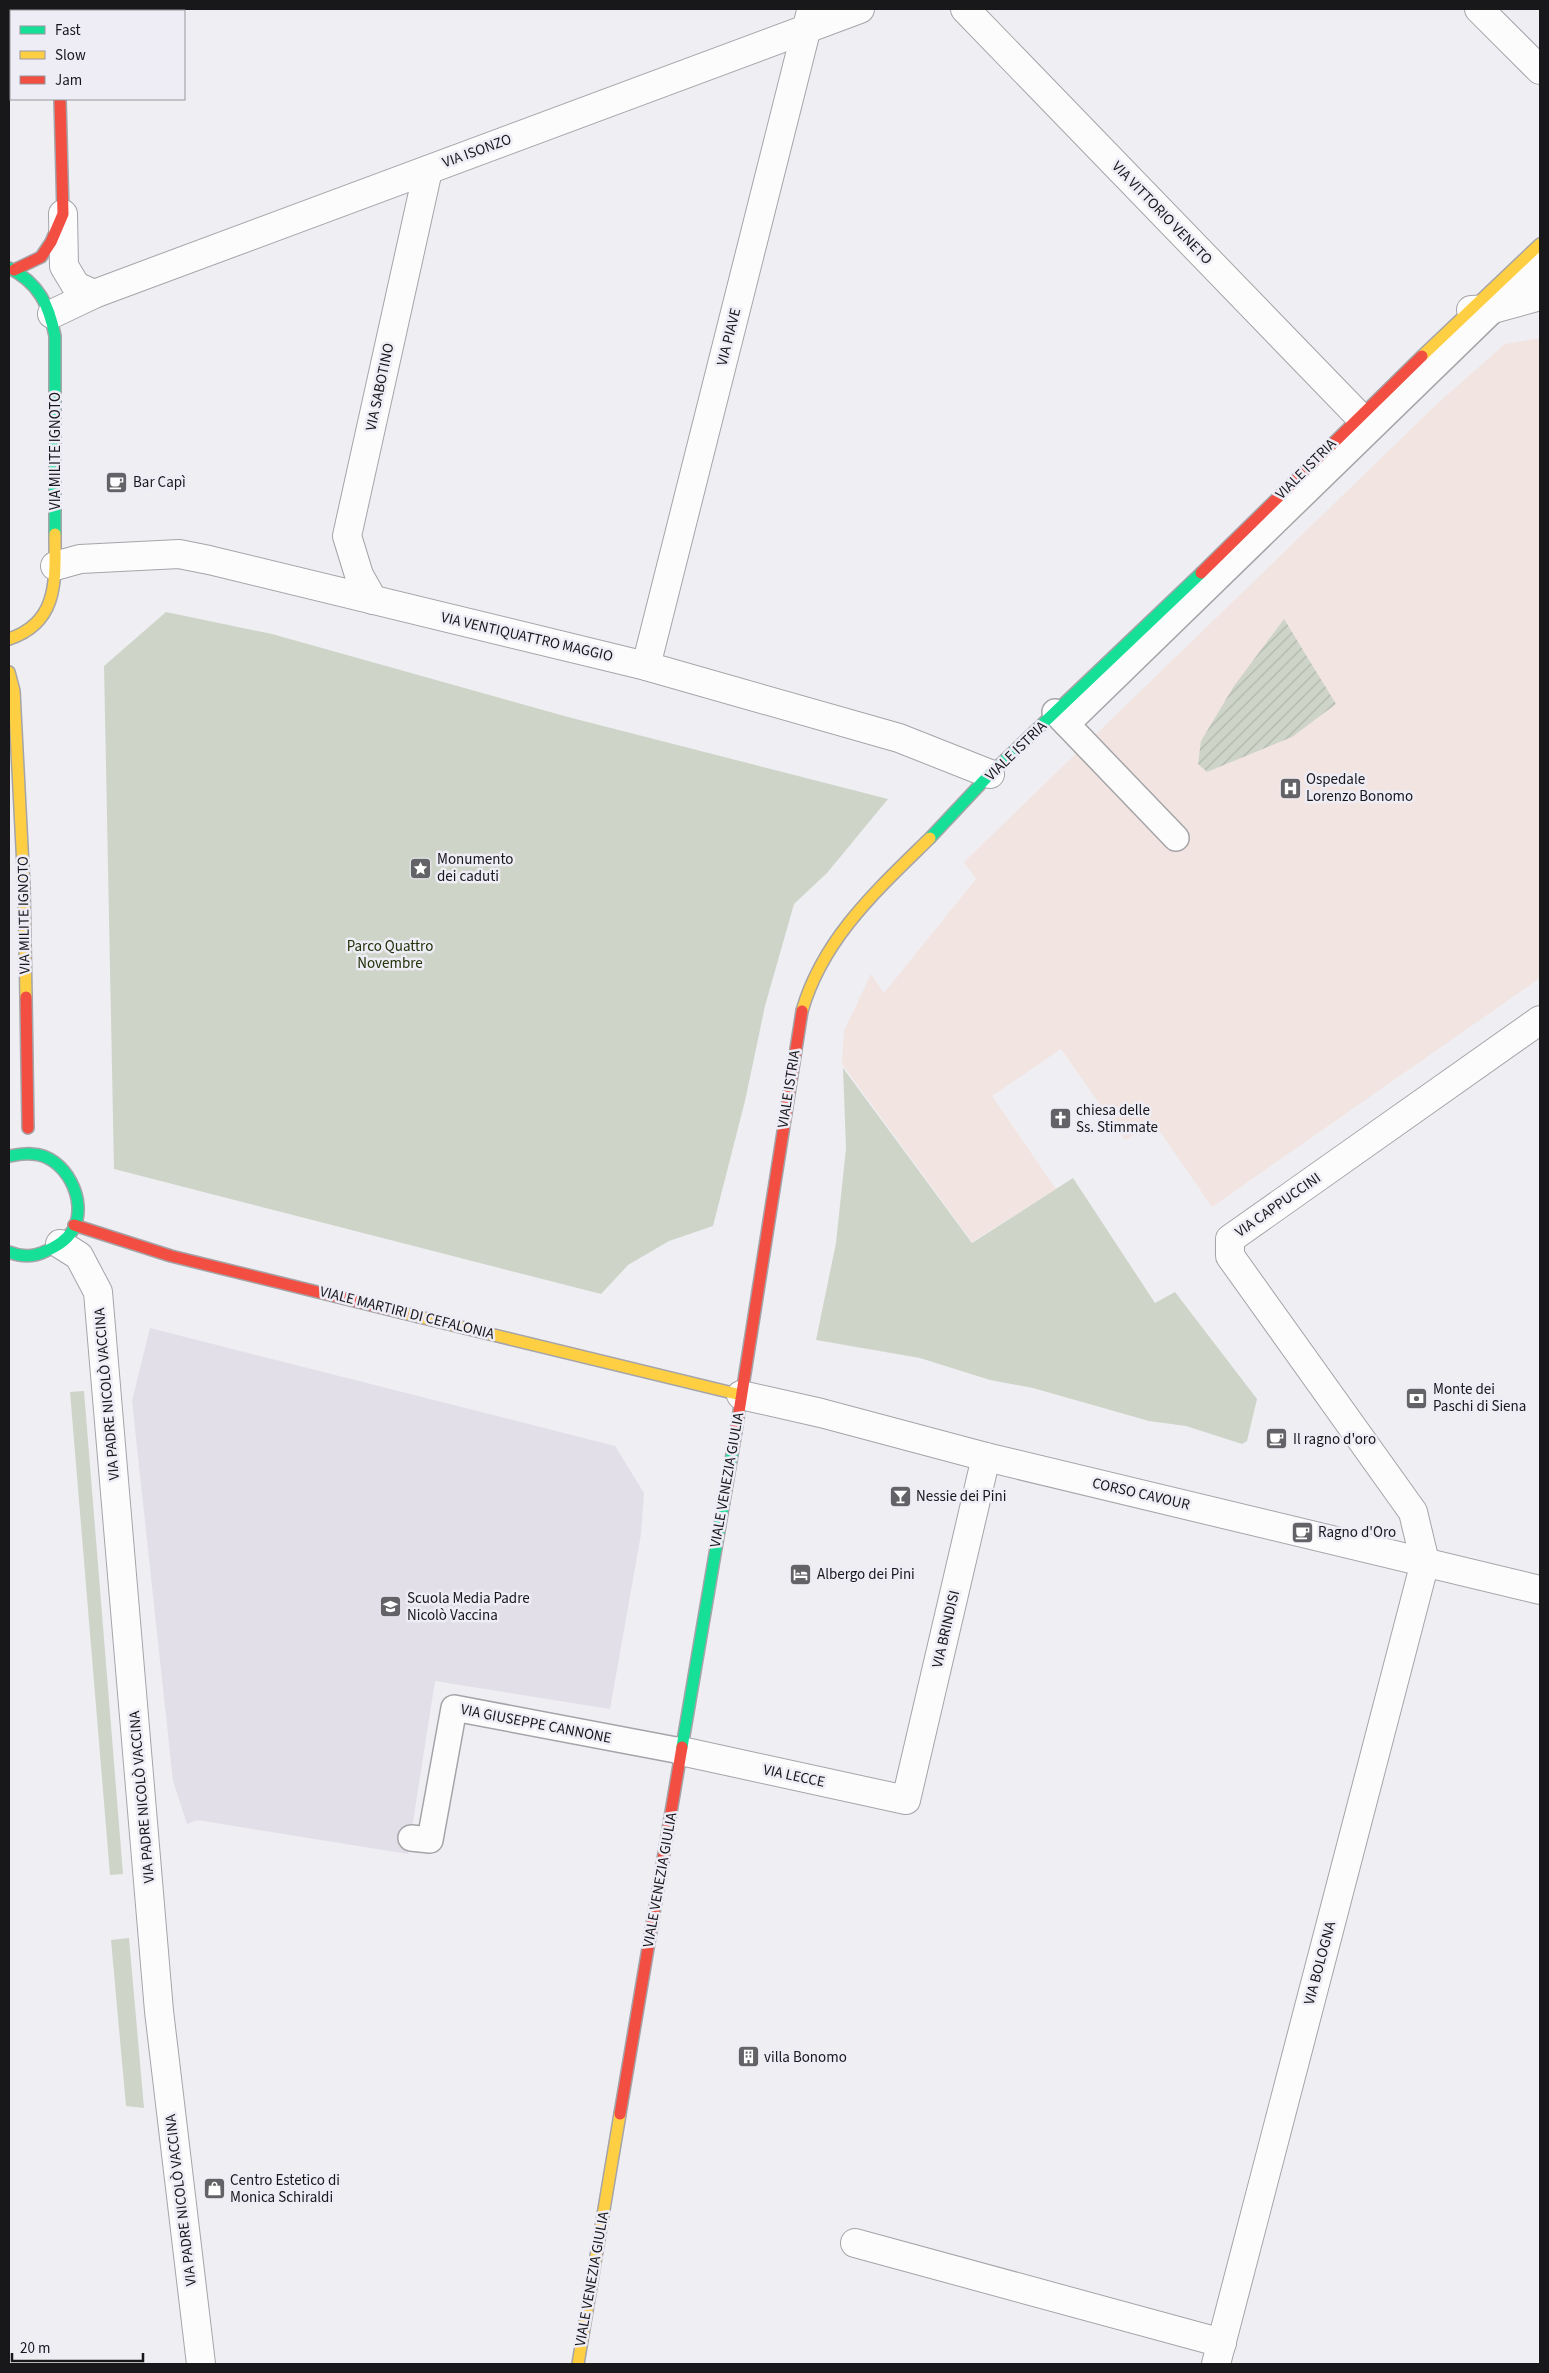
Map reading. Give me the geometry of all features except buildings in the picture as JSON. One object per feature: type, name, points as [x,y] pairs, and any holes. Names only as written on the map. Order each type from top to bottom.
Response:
[{"type":"main road","points":[[11,269],[41,257],[51,242],[62,214],[60,100]]},
{"type":"main road","name":"VIALE ISTRIA","points":[[742,1395],[800,1017],[807,993],[836,938],[865,901],[936,832],[990,774],[1061,718],[1182,592],[1359,416],[1482,309],[1540,244]]},
{"type":"main road","points":[[11,269],[29,280],[42,293],[54,325]]},
{"type":"main road","name":"VIA MILITE IGNOTO","points":[[16,640],[42,619],[52,601],[55,582],[54,325]]},
{"type":"main road","name":"VIA MILITE IGNOTO","points":[[10,668],[14,691],[24,887],[33,1141]]},
{"type":"main road","points":[[11,1155],[33,1141]]},
{"type":"main road","points":[[11,1155],[26,1152],[33,1141]]},
{"type":"main road","points":[[9,1252],[31,1256],[46,1252],[67,1235],[78,1208],[77,1191],[70,1176],[33,1141]]},
{"type":"main road","name":"VIALE MARTIRI DI CEFALONIA","points":[[67,1235],[171,1256],[742,1395]]},
{"type":"main road","name":"VIALE VENEZIA GIULIA","points":[[578,2364],[742,1395]]},
{"type":"street","name":"VIA ISONZO","points":[[54,325],[94,294],[428,170],[809,18],[860,9]]},
{"type":"street","name":"VIA VITTORIO VENETO","points":[[965,9],[1359,416]]},
{"type":"street","points":[[1479,9],[1540,70]]},
{"type":"street","name":"VIA PIAVE","points":[[646,666],[809,18]]},
{"type":"street","name":"VIA SABOTINO","points":[[373,600],[359,576],[348,536],[428,170]]},
{"type":"street","points":[[62,214],[64,266],[76,286],[94,294]]},
{"type":"street","points":[[1482,309],[1540,296]]},
{"type":"street","name":"VIA VENTIQUATTRO MAGGIO","points":[[55,566],[80,559],[179,554],[646,666],[899,738],[990,774]]},
{"type":"street","name":"VIA CAPPUCCINI","points":[[1425,1562],[1413,1512],[1230,1256],[1230,1240],[1540,1020]]},
{"type":"street","name":"VIA PADRE NICOLÒ VACCINA","points":[[67,1235],[98,1292],[159,2011],[201,2364]]},
{"type":"street","name":"CORSO CAVOUR","points":[[742,1395],[1540,1590]]},
{"type":"street","name":"VIA BRINDISI","points":[[906,1800],[986,1456]]},
{"type":"street","name":"VIA BOLOGNA","points":[[1219,2353],[1425,1562]]},
{"type":"street","name":"VIA LECCE","points":[[682,1752],[906,1800]]},
{"type":"street","points":[[855,2243],[1219,2353]]},
{"type":"lane","name":"VIALE ISTRIA","points":[[1061,718],[1482,309],[1540,264]]},
{"type":"lane","points":[[1061,718],[1176,838]]},
{"type":"lane","name":"VIA GIUSEPPE CANNONE","points":[[411,1838],[430,1840],[454,1708],[682,1752]]},
{"type":"shaded area","name":"Ospedale Lorenzo Bonomo","points":[[1540,338],[1540,978],[1212,1207],[1154,1123],[1125,1140],[1061,1049],[992,1096],[1056,1189],[972,1242],[842,1064],[844,1031],[871,974],[884,993],[976,879],[964,862],[1438,403],[1505,344]]},
{"type":"shaded area","name":"Scuola Media Padre Nicolò Vaccina","points":[[150,1328],[615,1446],[644,1493],[641,1534],[610,1709],[435,1681],[408,1854],[197,1820],[187,1824],[173,1781],[132,1401]]},
{"type":"green space","name":"Parco Quattro Novembre","points":[[166,612],[272,634],[568,717],[888,799],[827,873],[794,904],[765,1006],[745,1101],[713,1226],[669,1241],[628,1265],[601,1294],[114,1169],[104,666]]},
{"type":"green space","points":[[1284,619],[1336,704],[1292,737],[1207,772],[1198,764],[1201,741],[1234,686]]},
{"type":"green space","points":[[843,1068],[972,1243],[1073,1178],[1155,1303],[1175,1292],[1257,1399],[1247,1441],[1242,1444],[1186,1426],[1149,1421],[1033,1388],[990,1380],[920,1358],[816,1340],[836,1243],[846,1148]]},
{"type":"green space","points":[[84,1391],[123,1874],[110,1875],[70,1392]]},
{"type":"green space","points":[[129,1938],[144,2108],[126,2106],[111,1940]]},
{"type":"traffic: fast","points":[[9,268],[28,281],[41,296],[50,314],[55,336],[55,534]]},
{"type":"traffic: fast","points":[[930,838],[990,774],[1201,573]]},
{"type":"traffic: fast","points":[[9,1156],[32,1154],[44,1156],[55,1162],[71,1182],[76,1193],[78,1206],[73,1230],[61,1243],[46,1251],[32,1255],[18,1255],[9,1252]]},
{"type":"traffic: fast","points":[[682,1747],[736,1431]]},
{"type":"traffic: slow","points":[[1422,356],[1540,244]]},
{"type":"traffic: slow","points":[[9,639],[26,631],[38,622],[46,610],[54,582],[55,534]]},
{"type":"traffic: slow","points":[[9,672],[14,691],[24,887],[26,997]]},
{"type":"traffic: slow","points":[[802,1011],[811,985],[824,960],[854,916],[930,838]]},
{"type":"traffic: slow","points":[[403,1313],[741,1395]]},
{"type":"traffic: slow","points":[[578,2364],[620,2114]]},
{"type":"traffic: jam","points":[[14,270],[41,257],[51,242],[63,214],[60,100]]},
{"type":"traffic: jam","points":[[1201,573],[1422,356]]},
{"type":"traffic: jam","points":[[26,997],[28,1128]]},
{"type":"traffic: jam","points":[[736,1431],[802,1011]]},
{"type":"traffic: jam","points":[[74,1225],[171,1256],[403,1313]]},
{"type":"traffic: jam","points":[[620,2114],[682,1747]]},
{"type":"place","name":"Bar Capì","points":[[117,482]]},
{"type":"place","name":"Ospedale Lorenzo Bonomo","points":[[1290,788]]},
{"type":"place","name":"Monumento dei caduti","points":[[421,868]]},
{"type":"place","name":"chiesa delle Ss. Stimmate","points":[[1060,1119]]},
{"type":"place","name":"Monte dei Paschi di Siena","points":[[1417,1398]]},
{"type":"place","name":"Il ragno d'oro","points":[[1277,1439]]},
{"type":"place","name":"Nessie dei Pini","points":[[900,1496]]},
{"type":"place","name":"Ragno d'Oro","points":[[1302,1532]]},
{"type":"place","name":"Albergo dei Pini","points":[[801,1574]]},
{"type":"place","name":"Scuola Media Padre Nicolò Vaccina","points":[[391,1607]]},
{"type":"place","name":"villa Bonomo","points":[[748,2057]]},
{"type":"place","name":"Centro Estetico di Monica Schiraldi","points":[[214,2189]]}]
